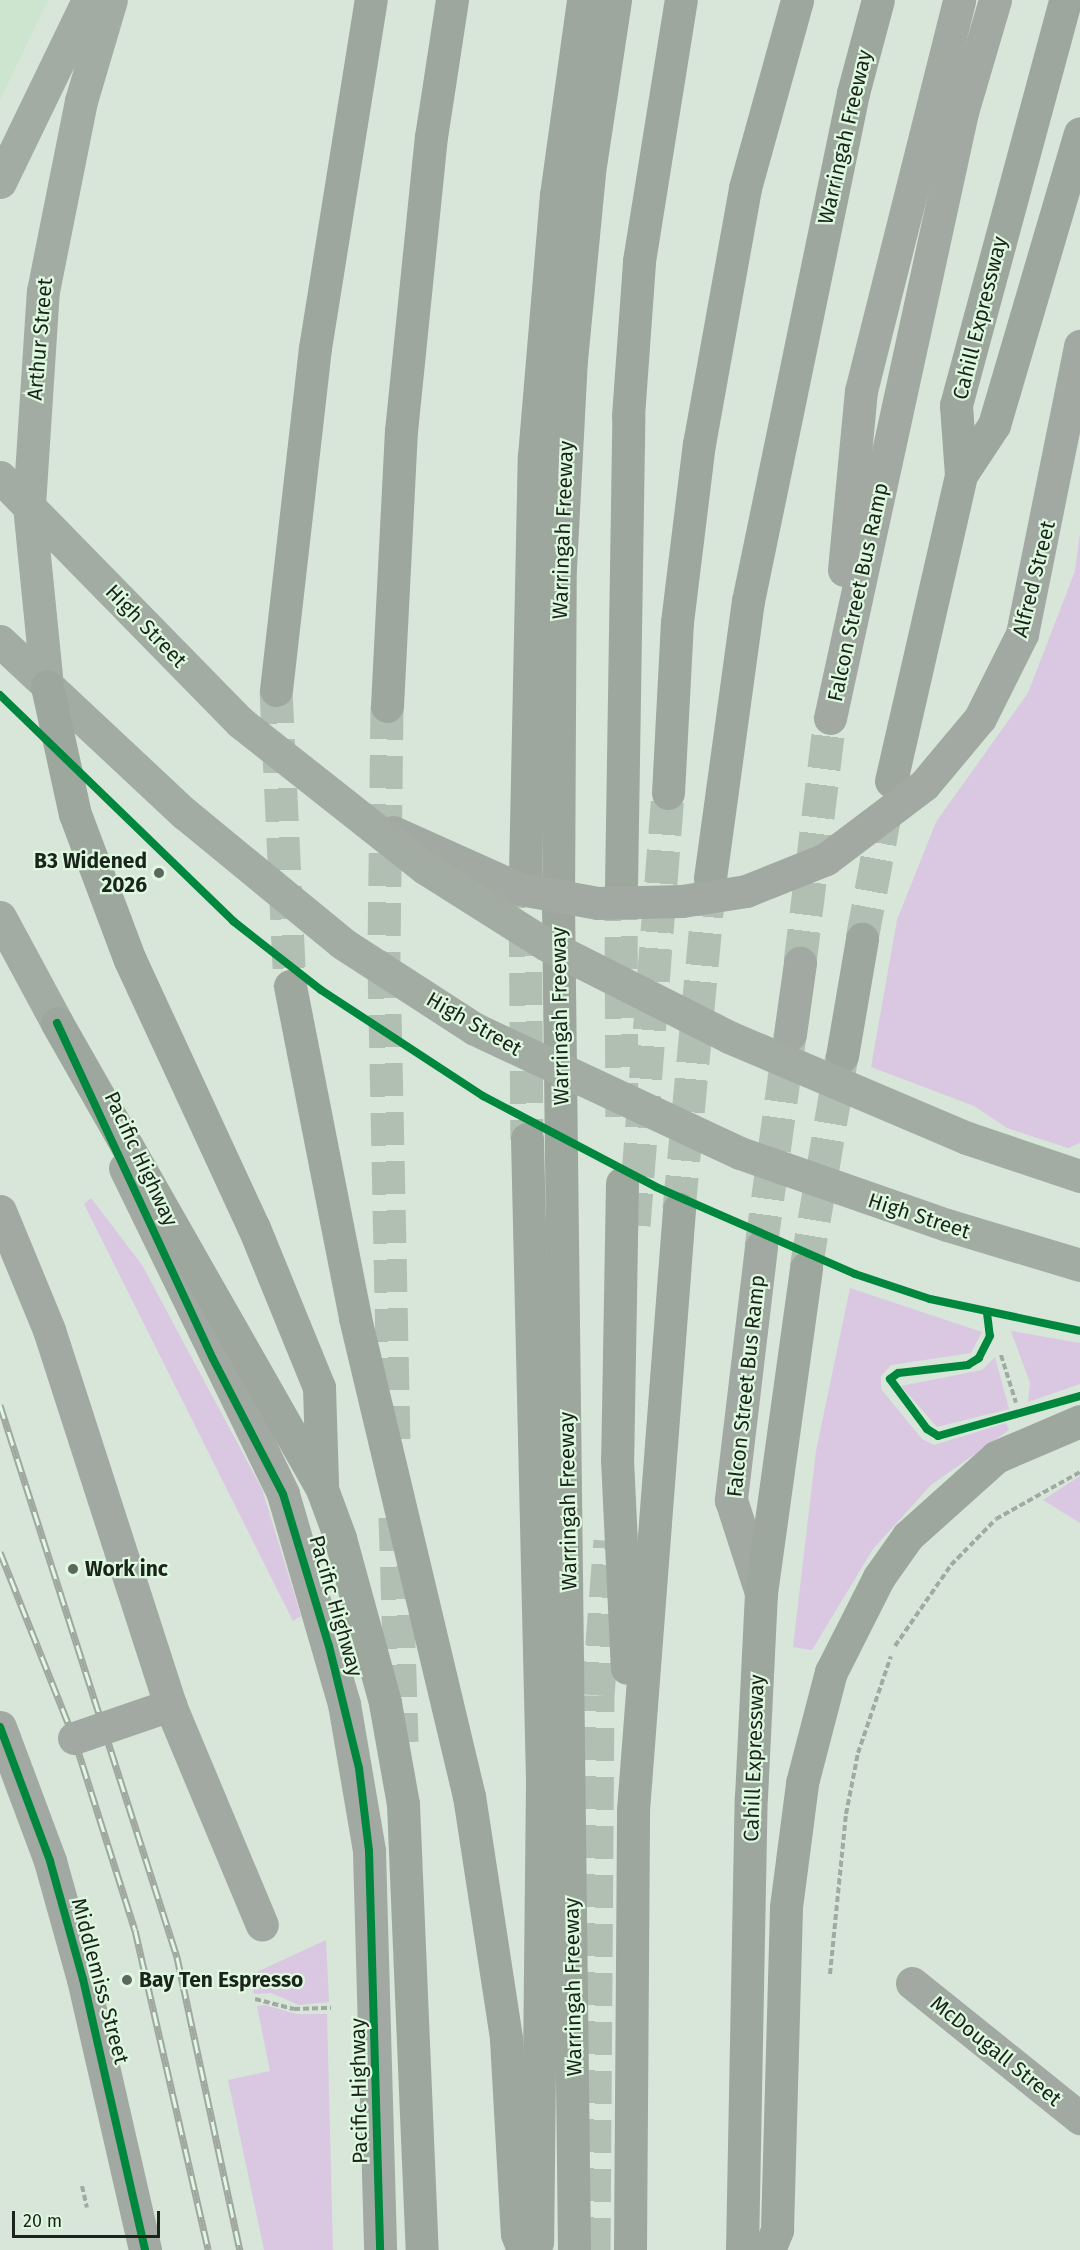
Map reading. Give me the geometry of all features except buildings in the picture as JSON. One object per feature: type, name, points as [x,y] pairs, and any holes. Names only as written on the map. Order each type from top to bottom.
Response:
[{"type":"highway","points":[[276,690],[315,348],[371,0]]},
{"type":"highway","points":[[387,706],[401,431],[431,137],[452,0]]},
{"type":"highway","name":"Warringah Freeway","points":[[525,874],[534,456],[556,195],[583,0]]},
{"type":"highway","name":"Warringah Freeway","points":[[574,2250],[558,908],[560,568],[588,184],[615,0]]},
{"type":"highway","points":[[621,886],[628,416],[639,261],[681,0]]},
{"type":"highway","points":[[668,793],[677,622],[699,444],[745,188],[797,0]]},
{"type":"highway","name":"Warringah Freeway","points":[[710,878],[748,601],[849,116],[878,0]]},
{"type":"highway","name":"Cahill Expressway","points":[[891,781],[961,475],[956,405],[1065,0]]},
{"type":"highway","points":[[961,475],[994,425],[1080,134]]},
{"type":"highway","points":[[47,686],[75,814],[130,960],[263,1248],[320,1388],[322,1489]]},
{"type":"highway","points":[[842,1056],[862,939]]},
{"type":"highway","points":[[290,986],[355,1318],[469,1796],[506,2039],[517,2234],[523,2250]]},
{"type":"highway","name":"Pacific Highway","points":[[57,1023],[322,1489],[382,1692],[403,1804],[422,2250]]},
{"type":"highway","name":"Warringah Freeway","points":[[527,1139],[542,1781],[537,2250]]},
{"type":"highway","points":[[622,1183],[617,1459],[633,1810],[630,2250]]},
{"type":"highway","points":[[633,1810],[679,1209]]},
{"type":"highway","name":"Cahill Expressway","points":[[742,2250],[751,1797],[761,1593],[806,1268]]},
{"type":"highway","points":[[769,2250],[777,2230],[786,1906],[804,1773],[831,1672],[879,1577],[908,1536],[996,1457],[1080,1421]]},
{"type":"main road","points":[[0,182],[88,0]]},
{"type":"main road","name":"Arthur Street","points":[[47,686],[29,505],[52,232],[111,0]]},
{"type":"main road","points":[[0,477],[29,505]]},
{"type":"main road","name":"High Street","points":[[29,505],[240,722],[425,868],[545,944],[729,1037],[967,1138],[1080,1176]]},
{"type":"main road","points":[[0,641],[47,686]]},
{"type":"main road","name":"High Street","points":[[47,686],[184,813],[342,942],[476,1029],[740,1153],[1031,1252],[1080,1265]]},
{"type":"main road","name":"Pacific Highway","points":[[0,917],[57,1023]]},
{"type":"main road","points":[[1031,1252],[1080,1239]]},
{"type":"street","name":"Falcon Street Bus Ramp","points":[[959,0],[861,391],[830,718],[962,112],[995,0]]},
{"type":"street","name":"Alfred Street","points":[[924,785],[980,718],[1022,634],[1080,346]]},
{"type":"street","name":"High Street","points":[[265,744],[366,817],[421,847],[520,889],[598,903],[682,902],[746,891],[826,859],[924,785]]},
{"type":"street","points":[[790,1034],[800,963]]},
{"type":"street","name":"Pacific Highway","points":[[57,1023],[213,1359],[283,1494],[332,1658],[359,1768],[369,1851],[380,2250]]},
{"type":"street","points":[[0,1211],[49,1330],[170,1705],[262,1925]]},
{"type":"street","name":"Falcon Street Bus Ramp","points":[[761,1247],[731,1500],[761,1593]]},
{"type":"street","points":[[74,1738],[170,1705]]},
{"type":"street","name":"Middlemiss Street","points":[[0,1727],[50,1861],[83,1979],[144,2250]]},
{"type":"street","name":"McDougall Street","points":[[912,1983],[1080,2118]]},
{"type":"path","points":[[1001,1355],[1019,1413]]},
{"type":"path","points":[[829,1986],[852,1784],[893,1651],[951,1565],[996,1519],[1080,1473]]},
{"type":"path","points":[[255,1999],[294,2009],[337,2008]]},
{"type":"path","points":[[82,2186],[87,2207]]},
{"type":"shaded area","points":[[0,0],[48,0],[0,100]]},
{"type":"shaded area","points":[[1080,533],[1080,1143],[1068,1148],[1007,1128],[974,1106],[871,1067],[897,920],[936,822],[1028,693],[1075,571]]},
{"type":"shaded area","points":[[91,1198],[142,1265],[262,1489],[301,1616],[293,1621],[84,1204]]},
{"type":"shaded area","points":[[850,1288],[982,1332],[971,1353],[891,1365],[881,1376],[881,1389],[922,1439],[934,1445],[1006,1423],[1009,1430],[931,1485],[873,1549],[812,1650],[793,1647],[816,1451]]},
{"type":"shaded area","points":[[1011,1331],[1080,1343],[1080,1384],[1028,1402],[1030,1383]]},
{"type":"shaded area","points":[[995,1357],[1009,1409],[937,1427],[901,1386],[982,1370]]},
{"type":"shaded area","points":[[1080,1476],[1080,1523],[1043,1500]]},
{"type":"shaded area","points":[[326,1940],[329,2002],[299,2005],[271,1993],[254,1994],[250,1975]]},
{"type":"shaded area","points":[[265,2005],[296,2014],[327,2014],[333,2250],[264,2250],[228,2080],[270,2071],[257,2006]]},
{"type":"tunnel","points":[[276,690],[290,986]]},
{"type":"tunnel","points":[[387,706],[384,965],[394,1451]]},
{"type":"tunnel","points":[[800,963],[830,718]]},
{"type":"tunnel","points":[[634,1225],[668,793]]},
{"type":"tunnel","points":[[862,939],[889,794]]},
{"type":"tunnel","points":[[525,874],[527,1139]]},
{"type":"tunnel","points":[[679,1209],[710,878]]},
{"type":"tunnel","points":[[621,887],[622,1125]]},
{"type":"tunnel","points":[[761,1247],[790,1034]]},
{"type":"tunnel","points":[[806,1268],[842,1056]]},
{"type":"tunnel","points":[[395,1517],[402,1742]]},
{"type":"tunnel","points":[[594,2250],[598,1695],[610,1540]]},
{"type":"railway","points":[[0,1405],[177,1957],[240,2250]]},
{"type":"railway","points":[[0,1552],[74,1738],[135,1930],[208,2250]]},
{"type":"cycle path","points":[[0,695],[233,921],[321,990],[483,1096],[656,1187],[855,1274],[930,1299],[1080,1331]]},
{"type":"cycle path","points":[[57,1023],[213,1359],[283,1494],[329,1646],[359,1768],[369,1851],[380,2250]]},
{"type":"cycle path","points":[[987,1313],[990,1336],[979,1358],[968,1365],[898,1373],[890,1379],[927,1429],[938,1436],[1080,1396]]},
{"type":"cycle path","points":[[0,1727],[50,1861],[83,1979],[145,2250]]},
{"type":"place","name":"B3 Widened 2026","points":[[159,873]]},
{"type":"place","name":"Work inc","points":[[73,1569]]},
{"type":"place","name":"Bay Ten Espresso","points":[[127,1980]]}]
